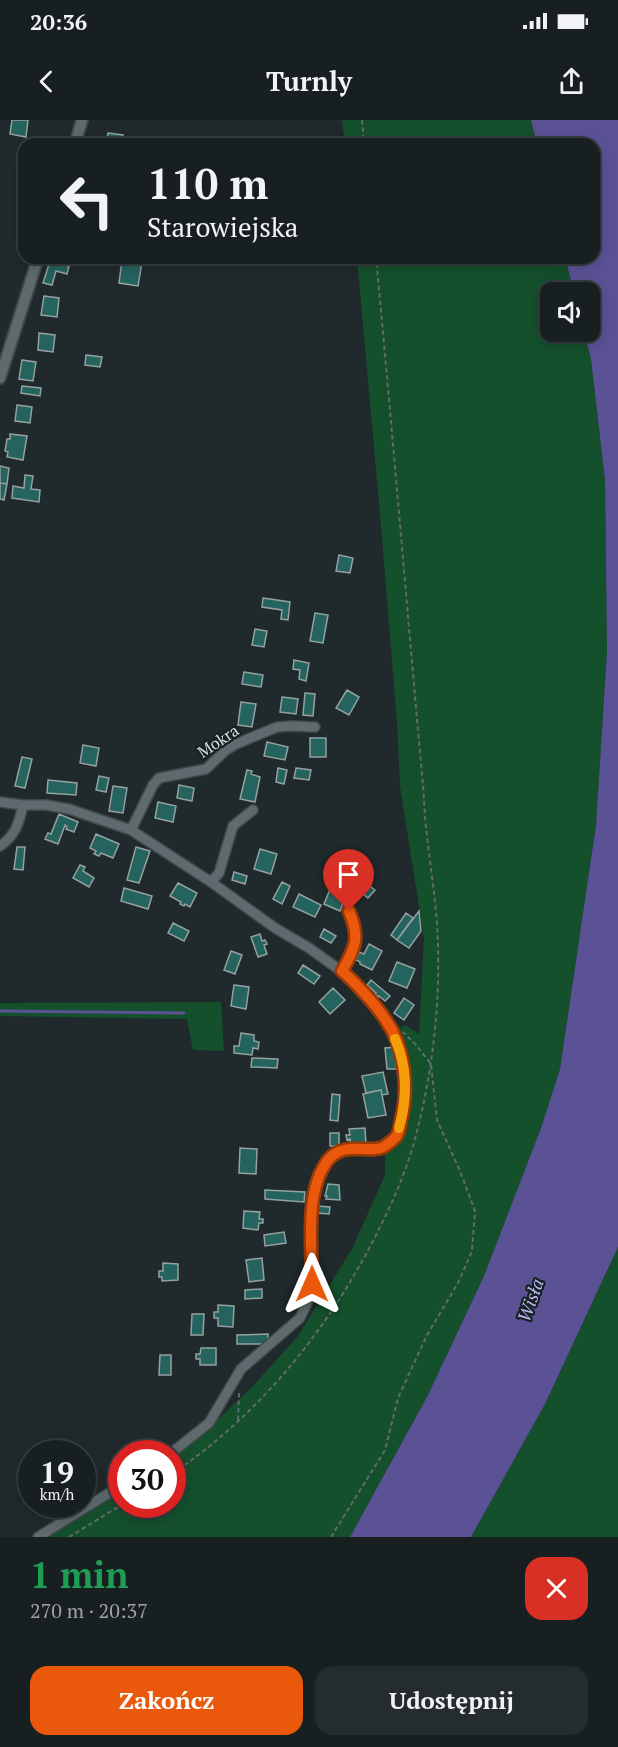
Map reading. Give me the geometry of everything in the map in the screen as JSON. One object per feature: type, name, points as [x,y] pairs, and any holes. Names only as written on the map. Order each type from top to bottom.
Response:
[{"type":"street","points":[[77,138],[82,120]]},
{"type":"street","points":[[0,378],[36,264]]},
{"type":"street","name":"Mokra","points":[[131,830],[153,785],[159,778],[206,769],[226,750],[267,730],[292,726],[315,727]]},
{"type":"street","points":[[0,801],[69,809],[131,830],[342,971],[386,1019],[398,1046],[405,1076],[405,1106],[397,1136],[382,1148],[345,1149],[330,1157],[320,1174],[312,1200],[312,1284],[300,1318],[241,1369],[209,1423],[186,1441]]},
{"type":"street","points":[[0,846],[9,839],[19,824],[23,805]]},
{"type":"street","points":[[211,882],[219,873],[233,826],[254,810]]},
{"type":"street","points":[[38,1537],[108,1494]]},
{"type":"lane","points":[[342,971],[356,940],[355,925],[349,911]]},
{"type":"path","points":[[362,120],[364,138]]},
{"type":"path","points":[[186,1464],[211,1447],[272,1390],[300,1356],[361,1264],[385,1219],[413,1148],[431,1064],[438,977],[437,926],[425,824],[377,264]]},
{"type":"path","points":[[331,1537],[385,1450],[398,1398],[427,1335],[458,1283],[472,1251],[475,1211],[437,1120],[431,1064],[401,1031]]},
{"type":"path","points":[[238,1422],[239,1388]]},
{"type":"path","points":[[69,1537],[108,1513]]},
{"type":"green space","points":[[342,120],[531,120],[536,138],[344,138]]},
{"type":"green space","points":[[358,264],[567,264],[571,282],[540,282],[540,342],[587,342],[591,359],[605,480],[607,651],[596,825],[560,1069],[541,1128],[484,1276],[428,1395],[350,1537],[41,1537],[72,1518],[96,1518],[96,1503],[108,1496],[108,1518],[186,1518],[186,1446],[251,1388],[298,1336],[352,1249],[385,1175],[385,1152],[398,1144],[409,1100],[406,1059],[395,1032],[405,1025],[419,1034],[424,938],[400,786],[397,722]]},
{"type":"green space","points":[[221,1002],[224,1051],[193,1050],[187,1019],[0,1016],[0,1003]]},
{"type":"green space","points":[[618,1247],[618,1537],[471,1537],[545,1404]]},
{"type":"water","name":"Wisła","points":[[531,120],[618,120],[618,1247],[545,1404],[471,1537],[350,1537],[428,1395],[484,1276],[541,1128],[560,1069],[596,825],[607,651],[605,480],[591,359],[587,342],[600,342],[600,282],[571,282],[567,264],[600,264],[600,138],[536,138]]},
{"type":"building","points":[[12,120],[28,120],[26,137],[10,134]]},
{"type":"building","points":[[108,133],[123,135],[123,138],[107,138]]},
{"type":"building","points":[[49,264],[69,266],[67,274],[56,271],[52,285],[43,283]]},
{"type":"building","points":[[121,264],[142,264],[138,286],[119,283]]},
{"type":"building","points":[[44,296],[59,298],[57,317],[41,315]]},
{"type":"building","points":[[39,333],[55,335],[53,352],[38,350]]},
{"type":"building","points":[[86,355],[102,357],[100,367],[85,365]]},
{"type":"building","points":[[22,360],[36,362],[33,381],[19,379]]},
{"type":"building","points":[[22,386],[41,388],[40,396],[21,393]]},
{"type":"building","points":[[17,405],[32,407],[30,423],[15,421]]},
{"type":"building","points":[[10,434],[27,436],[23,460],[7,457],[8,452],[5,451]]},
{"type":"building","points":[[0,466],[9,468],[7,484],[0,483]]},
{"type":"building","points":[[25,475],[33,476],[31,489],[40,490],[39,502],[12,498],[13,486],[24,488]]},
{"type":"building","points":[[0,483],[7,484],[4,500],[0,499]]},
{"type":"building","points":[[339,555],[353,558],[350,573],[336,571]]},
{"type":"building","points":[[263,598],[290,602],[288,620],[281,619],[282,610],[262,607]]},
{"type":"building","points":[[315,613],[328,615],[323,643],[310,641]]},
{"type":"building","points":[[255,629],[267,631],[264,647],[252,645]]},
{"type":"building","points":[[294,660],[309,663],[306,681],[299,679],[300,670],[293,669]]},
{"type":"building","points":[[244,672],[263,675],[261,687],[242,684]]},
{"type":"building","points":[[347,690],[359,697],[349,715],[336,708]]},
{"type":"building","points":[[305,693],[315,694],[313,716],[303,715]]},
{"type":"building","points":[[282,697],[298,699],[296,714],[280,712]]},
{"type":"building","points":[[241,702],[256,704],[252,727],[238,725]]},
{"type":"building","points":[[310,738],[326,738],[326,757],[310,757]]},
{"type":"building","points":[[267,742],[288,747],[285,760],[264,756]]},
{"type":"building","points":[[83,745],[99,748],[96,766],[80,763]]},
{"type":"building","points":[[22,757],[32,759],[25,788],[15,786]]},
{"type":"building","points":[[278,768],[287,770],[284,784],[276,782]]},
{"type":"building","points":[[296,768],[311,770],[309,780],[294,778]]},
{"type":"building","points":[[247,770],[260,777],[255,802],[240,799]]},
{"type":"building","points":[[99,776],[109,778],[106,792],[96,790]]},
{"type":"building","points":[[48,780],[77,783],[76,795],[47,793]]},
{"type":"building","points":[[179,785],[194,788],[192,801],[177,798]]},
{"type":"building","points":[[113,786],[127,788],[123,813],[109,811]]},
{"type":"building","points":[[158,802],[176,806],[173,822],[155,818]]},
{"type":"building","points":[[59,814],[78,822],[74,832],[66,829],[65,825],[58,844],[45,839],[48,833],[51,834]]},
{"type":"building","points":[[96,834],[119,844],[113,858],[101,853],[99,856],[94,854],[96,851],[90,848]]},
{"type":"building","points":[[17,847],[25,847],[23,870],[14,869]]},
{"type":"building","points":[[136,847],[150,851],[139,883],[127,880]]},
{"type":"building","points":[[260,849],[277,854],[271,874],[254,869]]},
{"type":"building","points":[[80,865],[85,867],[83,871],[94,878],[89,887],[73,878]]},
{"type":"building","points":[[234,872],[247,876],[245,884],[232,880]]},
{"type":"building","points":[[358,877],[375,890],[368,898],[352,885]]},
{"type":"building","points":[[282,882],[290,886],[282,904],[273,899]]},
{"type":"building","points":[[333,882],[340,885],[338,892],[346,895],[340,911],[324,904]]},
{"type":"building","points":[[178,883],[197,893],[190,907],[180,904],[181,902],[170,896]]},
{"type":"building","points":[[124,888],[152,896],[148,909],[121,901]]},
{"type":"building","points":[[299,894],[321,905],[315,917],[293,907]]},
{"type":"building","points":[[419,911],[421,931],[409,948],[397,940]]},
{"type":"building","points":[[406,913],[413,918],[397,940],[391,935]]},
{"type":"building","points":[[173,923],[189,931],[184,941],[168,933]]},
{"type":"building","points":[[324,929],[336,936],[331,943],[320,937]]},
{"type":"building","points":[[260,934],[262,941],[265,940],[267,944],[264,945],[267,954],[258,957],[251,937]]},
{"type":"building","points":[[369,944],[382,951],[372,970],[356,960],[359,952],[364,954]]},
{"type":"building","points":[[231,951],[242,955],[235,974],[224,970]]},
{"type":"building","points":[[397,962],[415,969],[407,988],[389,981]]},
{"type":"building","points":[[303,965],[320,976],[314,984],[298,973]]},
{"type":"building","points":[[371,980],[390,996],[385,1001],[367,985]]},
{"type":"building","points":[[234,985],[249,987],[246,1009],[231,1006]]},
{"type":"building","points":[[333,988],[345,1000],[330,1014],[319,1002]]},
{"type":"building","points":[[404,998],[414,1005],[404,1020],[394,1013]]},
{"type":"building","points":[[241,1033],[254,1035],[254,1041],[259,1042],[258,1049],[253,1048],[252,1055],[234,1053],[234,1046],[239,1046]]},
{"type":"building","points":[[395,1047],[397,1069],[387,1069],[385,1048]]},
{"type":"building","points":[[252,1058],[278,1059],[277,1068],[251,1067]]},
{"type":"building","points":[[383,1072],[388,1094],[382,1095],[381,1090],[366,1093],[362,1076]]},
{"type":"building","points":[[381,1090],[386,1115],[368,1118],[363,1094]]},
{"type":"building","points":[[332,1094],[340,1095],[338,1121],[330,1120]]},
{"type":"building","points":[[365,1128],[366,1144],[351,1145],[346,1135],[350,1135],[349,1129]]},
{"type":"building","points":[[330,1133],[339,1133],[339,1146],[330,1146]]},
{"type":"building","points":[[240,1148],[257,1149],[256,1174],[239,1173]]},
{"type":"building","points":[[328,1184],[339,1185],[340,1200],[326,1199]]},
{"type":"building","points":[[265,1190],[305,1192],[304,1202],[265,1199]]},
{"type":"building","points":[[317,1206],[330,1207],[329,1214],[317,1213]]},
{"type":"building","points":[[244,1211],[260,1212],[259,1219],[263,1219],[263,1223],[259,1223],[258,1230],[243,1228]]},
{"type":"building","points":[[284,1232],[286,1243],[265,1246],[264,1235]]},
{"type":"building","points":[[262,1258],[264,1280],[249,1282],[246,1260]]},
{"type":"building","points":[[163,1263],[178,1264],[178,1280],[162,1281],[159,1271],[163,1271]]},
{"type":"building","points":[[262,1289],[262,1298],[245,1299],[245,1290]]},
{"type":"building","points":[[218,1305],[234,1306],[233,1327],[218,1326],[218,1318],[214,1318],[214,1312],[218,1312]]},
{"type":"building","points":[[192,1314],[204,1314],[203,1335],[191,1335]]},
{"type":"building","points":[[268,1334],[268,1344],[237,1344],[237,1335]]},
{"type":"building","points":[[201,1348],[216,1348],[216,1365],[200,1365],[200,1359],[196,1359],[196,1354],[200,1354]]},
{"type":"building","points":[[160,1355],[171,1355],[171,1375],[159,1375]]},
{"type":"waterway","points":[[0,1011],[184,1013]]},
{"type":"slow traffic","points":[[395,1039],[405,1076],[405,1106],[399,1128]]},
{"type":"route","points":[[312,1284],[312,1200],[320,1174],[330,1157],[345,1149],[382,1148],[397,1136],[405,1106],[405,1076],[398,1046],[386,1019],[342,971],[356,940],[355,925],[349,911]]}]
